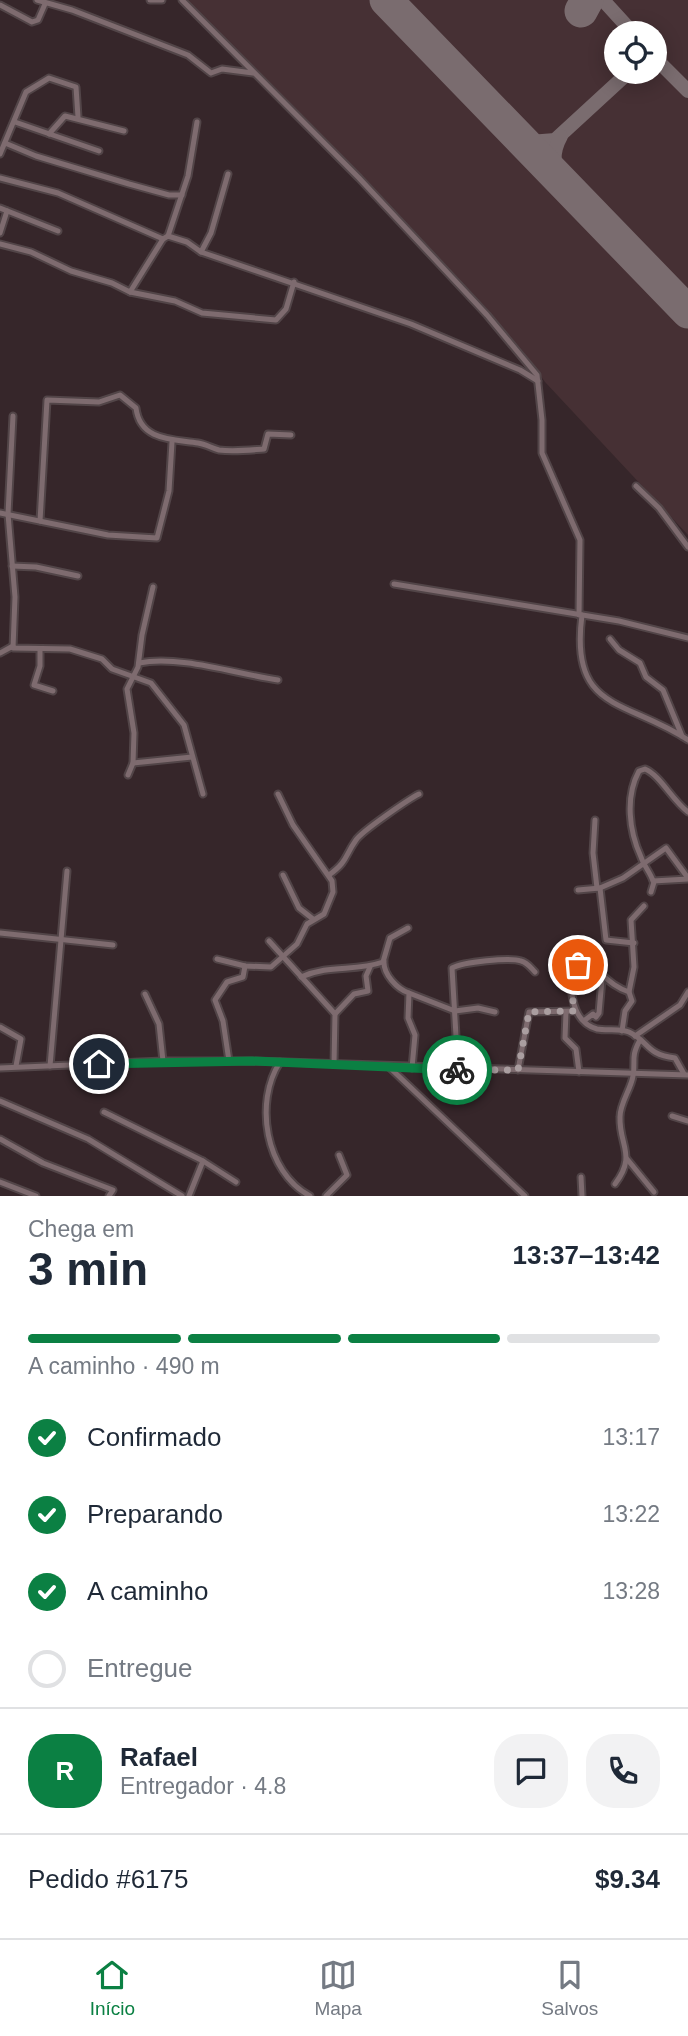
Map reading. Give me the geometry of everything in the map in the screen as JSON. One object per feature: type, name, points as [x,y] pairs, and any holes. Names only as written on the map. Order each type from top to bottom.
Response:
[{"type":"street","points":[[37,0],[72,10],[188,55],[211,73],[222,69],[254,73]]},
{"type":"street","points":[[150,0],[162,0]]},
{"type":"street","points":[[182,0],[359,178],[530,365],[538,381],[542,453],[580,540],[581,615],[578,648],[583,670],[590,684],[628,710],[685,738]]},
{"type":"street","points":[[0,5],[22,20],[32,22],[38,20],[45,4]]},
{"type":"street","points":[[0,154],[29,88],[49,78],[76,87],[78,117]]},
{"type":"street","points":[[49,134],[65,116],[78,117],[124,131]]},
{"type":"street","points":[[15,122],[46,130],[49,134],[99,151]]},
{"type":"street","points":[[130,292],[166,237],[182,195],[197,122]]},
{"type":"street","points":[[5,143],[36,156],[129,184],[182,195]]},
{"type":"street","points":[[201,252],[211,233],[228,174]]},
{"type":"street","points":[[0,178],[58,193],[166,237],[187,242],[201,252],[293,282],[460,343],[538,381]]},
{"type":"street","points":[[0,208],[58,231]]},
{"type":"street","points":[[0,233],[7,211]]},
{"type":"street","points":[[0,244],[31,252],[71,271],[111,283],[130,292],[167,299],[211,315],[274,320],[286,309],[293,282]]},
{"type":"street","points":[[40,521],[46,401],[99,402],[120,395],[136,408],[137,419],[152,434],[172,442],[200,443],[228,451],[264,449],[268,434],[291,435]]},
{"type":"street","points":[[13,416],[8,514],[13,646],[17,650],[70,649],[102,659],[112,669],[134,675],[154,685],[180,717],[203,794]]},
{"type":"street","points":[[0,513],[128,539],[157,538],[169,491],[172,442]]},
{"type":"street","points":[[636,486],[659,508],[688,547]]},
{"type":"street","points":[[12,566],[36,567],[78,576]]},
{"type":"street","points":[[394,584],[581,615],[688,638]]},
{"type":"street","points":[[128,775],[133,763],[134,722],[127,689],[139,663],[153,587]]},
{"type":"street","points":[[610,639],[619,650],[640,663],[646,677],[663,690],[685,738]]},
{"type":"street","points":[[0,653],[13,646]]},
{"type":"street","points":[[40,650],[40,666],[34,685],[53,691]]},
{"type":"street","points":[[139,663],[156,660],[278,680]]},
{"type":"street","points":[[133,763],[192,757]]},
{"type":"street","points":[[651,892],[654,882],[644,862],[630,812],[632,791],[639,771],[648,769],[658,777],[670,796],[688,812]]},
{"type":"street","points":[[218,959],[245,967],[271,967],[297,944],[313,919],[324,915],[333,892],[329,875],[293,825],[278,794]]},
{"type":"street","points":[[329,875],[345,863],[363,832],[419,794]]},
{"type":"street","points":[[595,820],[593,853],[606,940],[634,943]]},
{"type":"street","points":[[578,890],[598,888],[623,878],[667,848],[688,878],[654,882]]},
{"type":"street","points":[[50,1066],[67,871]]},
{"type":"street","points":[[283,874],[299,908],[313,919]]},
{"type":"street","points":[[622,1031],[625,1012],[632,1001],[629,992],[634,970],[631,920],[644,906]]},
{"type":"street","points":[[408,928],[390,938],[384,961],[384,968],[395,985],[455,1011],[478,1008],[495,1012]]},
{"type":"street","points":[[0,933],[113,945]]},
{"type":"street","points":[[269,942],[335,1014]]},
{"type":"street","points":[[458,1070],[454,967],[475,960],[516,960],[526,962],[535,972]]},
{"type":"street","points":[[301,977],[329,967],[370,967],[384,961]]},
{"type":"street","points":[[629,992],[602,979],[594,967],[583,962],[573,968],[570,986],[575,1011],[597,1029],[622,1031],[637,1038],[653,1052],[675,1058],[686,1074]]},
{"type":"street","points":[[229,1061],[223,1021],[215,1000],[227,982],[243,977],[245,967]]},
{"type":"street","points":[[334,1064],[335,1014],[354,994],[368,991],[366,976],[370,967]]},
{"type":"street","points":[[585,1020],[593,1014],[597,1017],[599,1013],[602,979]]},
{"type":"street","points":[[615,1184],[624,1172],[628,1160],[620,1116],[634,1072],[631,1064],[637,1038],[680,1005],[688,992]]},
{"type":"street","points":[[409,993],[408,1018],[415,1035],[412,1068]]},
{"type":"street","points":[[145,994],[159,1024],[163,1061]]},
{"type":"street","points":[[518,1070],[529,1012],[575,1011]]},
{"type":"street","points":[[566,1012],[565,1038],[576,1049],[579,1072]]},
{"type":"street","points":[[0,1027],[21,1039],[16,1066]]},
{"type":"street","points":[[0,1068],[229,1061],[458,1070],[686,1074]]},
{"type":"street","points":[[280,1062],[268,1090],[270,1147],[294,1184],[310,1196]]},
{"type":"street","points":[[388,1066],[525,1196]]},
{"type":"street","points":[[0,1101],[88,1139],[181,1196]]},
{"type":"street","points":[[104,1112],[203,1161],[236,1182]]},
{"type":"street","points":[[672,1116],[688,1121]]},
{"type":"street","points":[[0,1139],[43,1163],[113,1190],[109,1196]]},
{"type":"street","points":[[326,1196],[347,1175],[339,1156]]},
{"type":"street","points":[[628,1160],[654,1192]]},
{"type":"street","points":[[189,1196],[203,1161]]},
{"type":"street","points":[[581,1177],[582,1196]]},
{"type":"street","points":[[0,1182],[36,1196]]},
{"type":"shaded area","points":[[186,0],[688,0],[688,535],[545,382],[522,350]]},
{"type":"taxiway","points":[[603,0],[622,21]]},
{"type":"taxiway","points":[[667,70],[688,91]]},
{"type":"taxiway","points":[[511,129],[530,142],[555,140],[616,84]]},
{"type":"taxiway","points":[[561,136],[555,161],[557,172],[564,184]]},
{"type":"runway","points":[[386,0],[688,312]]},
{"type":"runway","points":[[581,11],[587,0]]},
{"type":"way so far","points":[[457,1070],[518,1070],[529,1012],[536,1010],[553,1014],[575,1011],[570,986],[573,970],[578,965]]},
{"type":"route","points":[[99,1064],[252,1061],[457,1070]]}]
